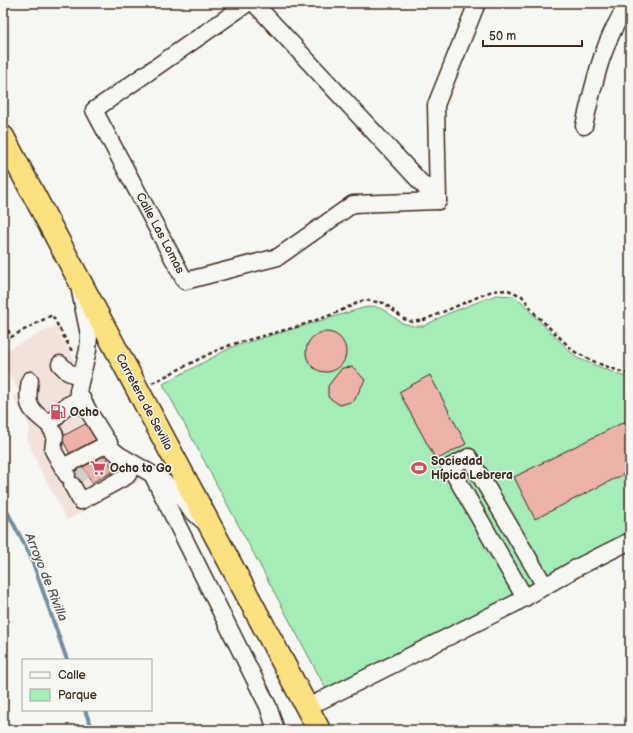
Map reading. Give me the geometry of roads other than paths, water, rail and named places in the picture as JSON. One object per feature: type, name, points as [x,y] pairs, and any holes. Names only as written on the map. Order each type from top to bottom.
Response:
[{"type":"highway","name":"Carretera de Sevilla","points":[[3,137],[319,730]]},
{"type":"street","name":"Calle Las Lomas","points":[[248,3],[94,110],[185,281],[278,257],[353,204],[438,201]]},
{"type":"street","points":[[254,3],[438,201]]},
{"type":"street","points":[[438,201],[436,105],[477,3]]},
{"type":"street","points":[[584,126],[598,67],[608,42],[629,3]]},
{"type":"street","points":[[77,274],[81,304],[89,335],[88,350],[78,391],[109,443],[119,455],[152,474],[177,492],[189,508],[212,529]]},
{"type":"street","points":[[60,364],[68,372],[81,374]]},
{"type":"street","points":[[30,380],[27,401],[31,409],[49,425],[55,435],[53,450],[72,474],[81,501],[127,476],[134,464]]},
{"type":"street","points":[[49,425],[66,406],[82,398]]},
{"type":"street","points":[[72,474],[109,443]]},
{"type":"street","points":[[519,601],[450,467],[469,457],[545,586]]},
{"type":"street","points":[[152,474],[268,706],[276,730]]},
{"type":"street","points":[[306,708],[519,601],[630,541]]},
{"type":"waterway","name":"Arroyo de Rivilla","points":[[3,504],[31,557],[67,659]]},
{"type":"waterway","name":"Arroyo de Rivilla","points":[[85,711],[92,730]]},
{"type":"tunnel","points":[[76,470],[82,481]]},
{"type":"place","name":"Ocho","points":[[58,412]]},
{"type":"place","name":"Ocho to Go","points":[[98,468]]},
{"type":"place","name":"Sociedad Hípica Lebrera","points":[[419,468]]}]
